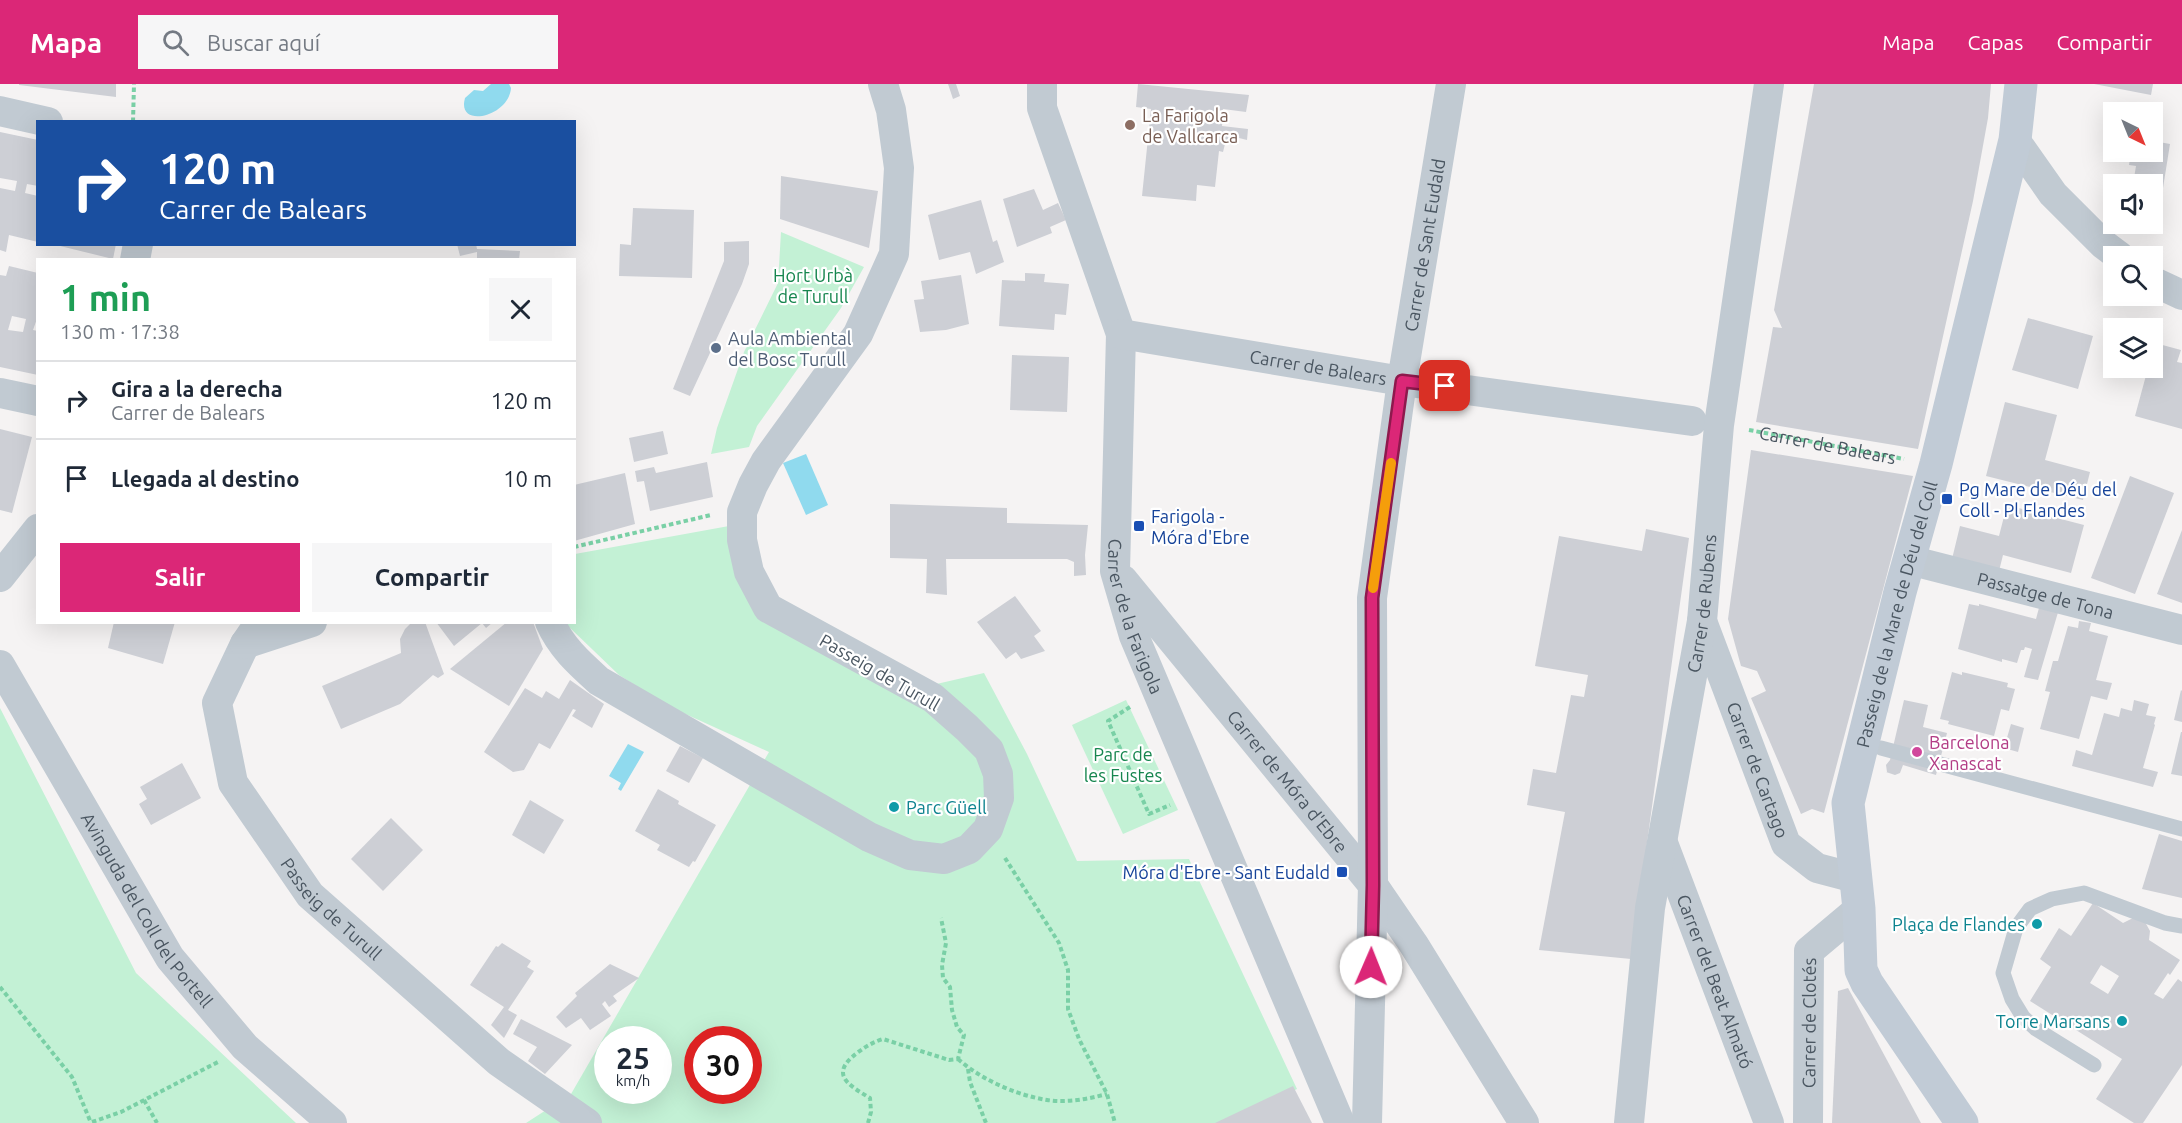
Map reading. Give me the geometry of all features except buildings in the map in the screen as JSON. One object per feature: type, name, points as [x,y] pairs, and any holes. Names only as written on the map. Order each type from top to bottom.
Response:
[{"type":"street","name":"Passeig de Turull","points":[[551,624],[558,640],[598,681],[869,837],[910,855],[944,859],[969,849],[988,829],[999,798],[998,774],[988,750],[933,698],[768,608],[749,572],[742,540],[742,512],[753,485],[766,461],[858,334],[894,254],[899,168],[891,110],[883,84]]},
{"type":"street","name":"Carrer de la Farigola","points":[[1042,84],[1042,108],[1121,334],[1115,571],[1134,636],[1340,1123]]},
{"type":"street","name":"Carrer de Sant Eudald","points":[[1367,1123],[1373,885],[1372,598],[1402,381],[1451,84]]},
{"type":"street","name":"Carrer de Rubens","points":[[1629,1123],[1650,908],[1702,621],[1719,425],[1769,84]]},
{"type":"street","name":"Passeig de la Mare de Déu del Coll","points":[[1962,1123],[1867,983],[1861,970],[1857,893],[1848,803],[1909,560],[1936,464],[2015,140],[2021,84]]},
{"type":"street","points":[[0,111],[39,120]]},
{"type":"street","points":[[2015,140],[2053,194],[2106,246]]},
{"type":"street","points":[[2163,286],[2182,295]]},
{"type":"street","name":"Carrer de Balears","points":[[1121,334],[1402,381],[1692,422]]},
{"type":"street","points":[[0,393],[36,401]]},
{"type":"street","points":[[0,578],[36,532]]},
{"type":"street","name":"Passatge de Tona","points":[[1909,560],[2182,630]]},
{"type":"street","name":"Carrer de Móra d'Ebre","points":[[1115,571],[1373,885],[1414,945],[1524,1123]]},
{"type":"street","name":"Carrer de Cartago","points":[[1702,621],[1786,844],[1817,868],[1857,893]]},
{"type":"street","points":[[253,633],[301,624]]},
{"type":"street","name":"Passeig de Turull","points":[[253,633],[217,703],[233,783],[310,895],[499,1062],[587,1123]]},
{"type":"street","name":"Avinguda del Coll del Portell","points":[[0,665],[170,958],[244,1047],[332,1123]]},
{"type":"street","name":"Carrer del Beat Almató","points":[[1662,841],[1769,1123]]},
{"type":"street","name":"Carrer de Clotés","points":[[1808,1123],[1809,951],[1857,893]]},
{"type":"lane","points":[[1881,747],[2182,829]]},
{"type":"lane","points":[[2094,1065],[2036,1029],[2023,1017],[2012,999],[2003,973],[2016,928],[2030,909],[2052,899],[2084,893],[2155,920],[2182,926]]},
{"type":"path","points":[[133,120],[134,84]]},
{"type":"path","name":"Carrer de Balears","points":[[1748,430],[1907,459]]},
{"type":"path","points":[[576,548],[713,515]]},
{"type":"path","points":[[1117,715],[1108,721],[1149,814],[1164,808]]},
{"type":"path","points":[[988,829],[1019,883],[1059,943],[1068,970],[1068,1009],[1107,1094],[1114,1123]]},
{"type":"path","points":[[940,918],[946,943],[942,965],[943,978],[950,987],[952,1010],[957,1027],[964,1035],[958,1059]]},
{"type":"path","points":[[0,987],[72,1077],[91,1122],[121,1112],[224,1058]]},
{"type":"path","points":[[869,1123],[872,1112],[870,1098],[851,1086],[844,1078],[844,1065],[862,1050],[883,1039],[949,1060],[958,1059],[968,1068],[1006,1089],[1047,1100],[1084,1100],[1107,1094]]},
{"type":"path","points":[[968,1068],[970,1082],[987,1123]]},
{"type":"path","points":[[144,1100],[157,1123]]},
{"type":"green space","name":"Hort Urbà de Turull","points":[[781,232],[864,267],[841,308],[757,426],[749,447],[711,454],[717,428],[744,352],[778,283]]},
{"type":"green space","name":"Parc Güell","points":[[729,526],[734,571],[902,692],[984,673],[1027,754],[1077,861],[1189,859],[1297,1089],[1225,1123],[526,1123],[571,1094],[594,1054],[594,1104],[672,1104],[672,1026],[610,1026],[769,752],[670,707],[619,675],[568,626],[568,624],[576,624],[576,554]]},
{"type":"green space","name":"Parc de les Fustes","points":[[1126,700],[1178,810],[1123,834],[1072,725]]},
{"type":"green space","points":[[0,708],[136,973],[296,1123],[0,1123]]},
{"type":"water","points":[[491,84],[509,84],[511,88],[502,106],[484,116],[468,114],[464,108],[465,98],[474,90],[483,91]]},
{"type":"water","points":[[806,454],[828,505],[806,515],[783,463]]},
{"type":"water","points":[[628,744],[644,752],[621,791],[618,789],[621,783],[609,776]]},
{"type":"slow traffic","points":[[1373,588],[1391,463]]},
{"type":"place","name":"La Farigola de Vallcarca","points":[[1130,125]]},
{"type":"place","name":"Aula Ambiental del Bosc Turull","points":[[716,348]]},
{"type":"place","name":"Pg Mare de Déu del Coll - Pl Flandes","points":[[1947,499]]},
{"type":"place","name":"Farigola - Móra d'Ebre","points":[[1139,526]]},
{"type":"place","name":"Barcelona Xanascat","points":[[1917,752]]},
{"type":"place","name":"Parc Güell","points":[[894,807]]},
{"type":"place","name":"Móra d'Ebre - Sant Eudald","points":[[1342,872]]},
{"type":"place","name":"Plaça de Flandes","points":[[2037,924]]},
{"type":"place","name":"Torre Marsans","points":[[2122,1021]]},
{"type":"route","points":[[1371,967],[1372,598],[1402,381],[1445,386]]}]
